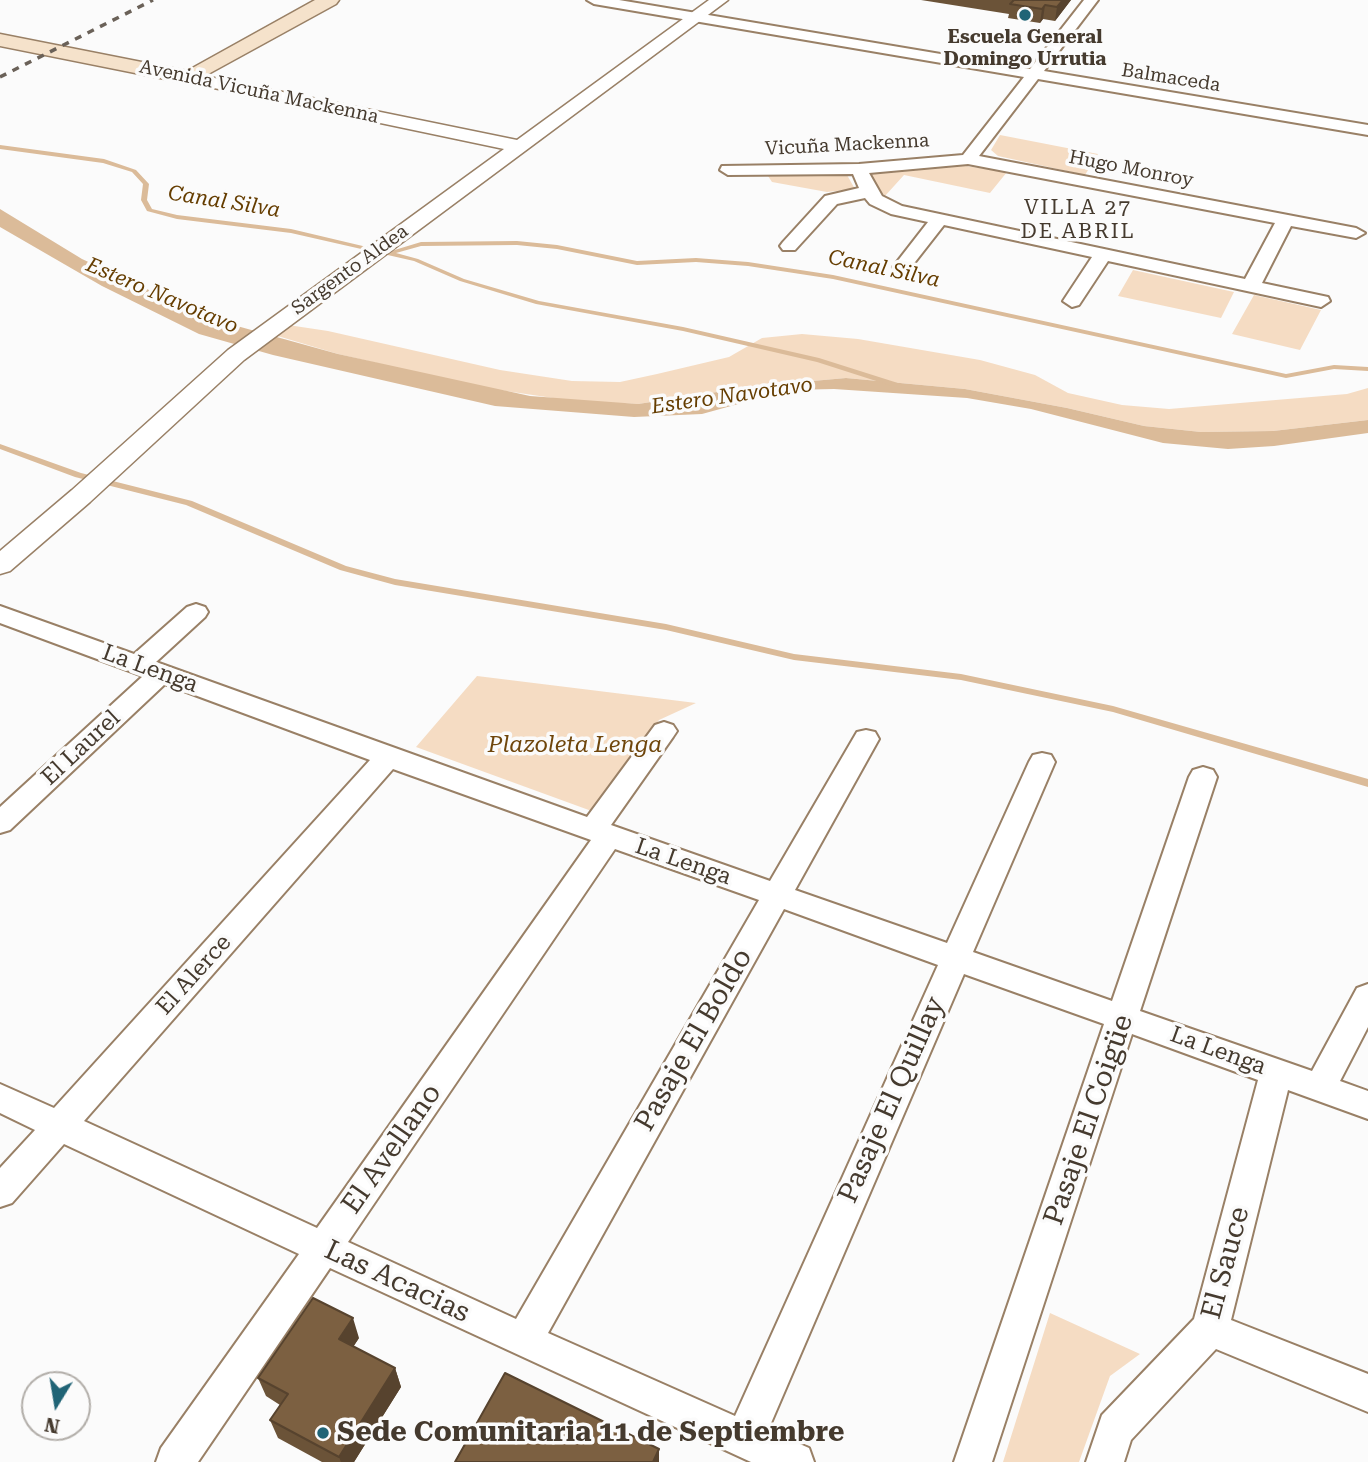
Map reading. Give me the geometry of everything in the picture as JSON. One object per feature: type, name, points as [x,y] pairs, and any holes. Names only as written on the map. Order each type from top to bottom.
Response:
[{"type":"main road","points":[[190,78],[329,0]]},
{"type":"main road","name":"Avenida Vicuña Mackenna","points":[[0,40],[190,78]]},
{"type":"street","name":"Balmaceda","points":[[594,0],[1368,130]]},
{"type":"street","name":"Sargento Aldea","points":[[0,565],[236,355],[270,328],[720,0]]},
{"type":"street","points":[[968,159],[1091,0]]},
{"type":"street","name":"Avenida Vicuña Mackenna","points":[[190,78],[518,146]]},
{"type":"street","name":"Vicuña Mackenna","points":[[728,170],[859,169],[968,159]]},
{"type":"street","name":"Hugo Monroy","points":[[968,159],[1356,233]]},
{"type":"street","points":[[859,169],[869,192],[876,200],[897,210],[1321,301]]},
{"type":"street","points":[[789,246],[831,200],[840,195],[869,192]]},
{"type":"street","points":[[902,267],[940,219]]},
{"type":"street","points":[[1251,286],[1286,219]]},
{"type":"street","points":[[1072,300],[1104,255]]},
{"type":"street","name":"El Laurel","points":[[0,823],[149,669],[196,612]]},
{"type":"street","name":"La Lenga","points":[[0,614],[388,757],[1368,1105]]},
{"type":"street","name":"El Avellano","points":[[175,1462],[324,1248],[601,833],[664,731]]},
{"type":"street","name":"Pasaje El Boldo","points":[[524,1341],[866,739]]},
{"type":"street","name":"El Alerce","points":[[0,1192],[388,757]]},
{"type":"street","name":"Pasaje El Quillay","points":[[744,1440],[1042,762]]},
{"type":"street","name":"Pasaje El Coigüe","points":[[973,1462],[1203,778]]},
{"type":"street","points":[[1320,1087],[1368,996]]},
{"type":"street","name":"El Sauce","points":[[1105,1462],[1116,1429],[1210,1329],[1276,1072]]},
{"type":"street","name":"Las Acacias","points":[[0,1098],[524,1341],[795,1462]]},
{"type":"street","points":[[1210,1329],[1368,1393]]},
{"type":"green space","points":[[1000,135],[1098,154],[1085,175],[998,156],[991,150]]},
{"type":"green space","points":[[959,165],[1007,172],[990,193],[904,175],[885,196],[877,188],[871,173]]},
{"type":"green space","points":[[847,175],[855,189],[827,192],[772,182],[768,176]]},
{"type":"green space","points":[[1133,270],[1234,292],[1221,318],[1118,296]]},
{"type":"green space","points":[[1254,295],[1321,310],[1300,350],[1232,334]]},
{"type":"green space","points":[[288,325],[328,331],[500,370],[572,381],[620,382],[729,357],[762,338],[802,334],[858,339],[980,360],[1035,375],[1068,393],[1122,405],[1169,409],[1347,394],[1368,388],[1368,420],[1273,431],[1201,432],[1144,426],[965,389],[846,378],[757,386],[638,404],[573,401],[479,387],[338,354],[271,334]]},
{"type":"green space","name":"Plazoleta Lenga","points":[[477,676],[696,703],[659,720],[597,813],[416,747]]},
{"type":"green space","points":[[1050,1313],[1140,1354],[1110,1376],[1079,1462],[1003,1462]]},
{"type":"water","name":"Estero Navotavo","points":[[0,209],[82,259],[190,309],[237,326],[338,354],[530,396],[638,404],[757,386],[846,378],[965,389],[1144,426],[1201,432],[1273,431],[1368,420],[1368,433],[1274,446],[1228,449],[1163,443],[1031,409],[967,398],[834,389],[789,390],[702,414],[634,417],[495,406],[273,355],[199,334],[102,286],[0,227]]},
{"type":"building","points":[[1014,0],[1063,0],[1057,7],[1045,5],[1042,9],[1010,4]]},
{"type":"building","points":[[313,1298],[353,1318],[339,1339],[395,1368],[339,1457],[270,1420],[288,1394],[258,1378]]},
{"type":"building","points":[[505,1373],[659,1449],[653,1462],[455,1462]]},
{"type":"waterway","name":"Canal Silva","points":[[0,147],[104,161],[134,171],[146,184],[144,200],[149,210],[177,217],[291,231],[388,254]]},
{"type":"waterway","name":"Canal Silva","points":[[388,254],[421,244],[517,243],[557,247],[637,263],[696,260],[748,264],[833,277],[1286,376],[1334,367],[1368,369]]},
{"type":"waterway","name":"Canal Silva","points":[[388,254],[416,260],[462,280],[538,303],[683,329],[819,360],[898,386]]},
{"type":"waterway","points":[[0,446],[78,475],[189,503],[343,568],[395,582],[666,627],[794,657],[961,677],[1113,709],[1368,783]]},
{"type":"railway","points":[[0,77],[153,0]]},
{"type":"place","name":"Escuela General Domingo Urrutia","points":[[1025,15]]},
{"type":"place","name":"Sede Comunitaria 11 de Septiembre","points":[[323,1433]]},
{"type":"district","name":"VILLA 27 DE ABRIL","points":[[1078,220]]}]
